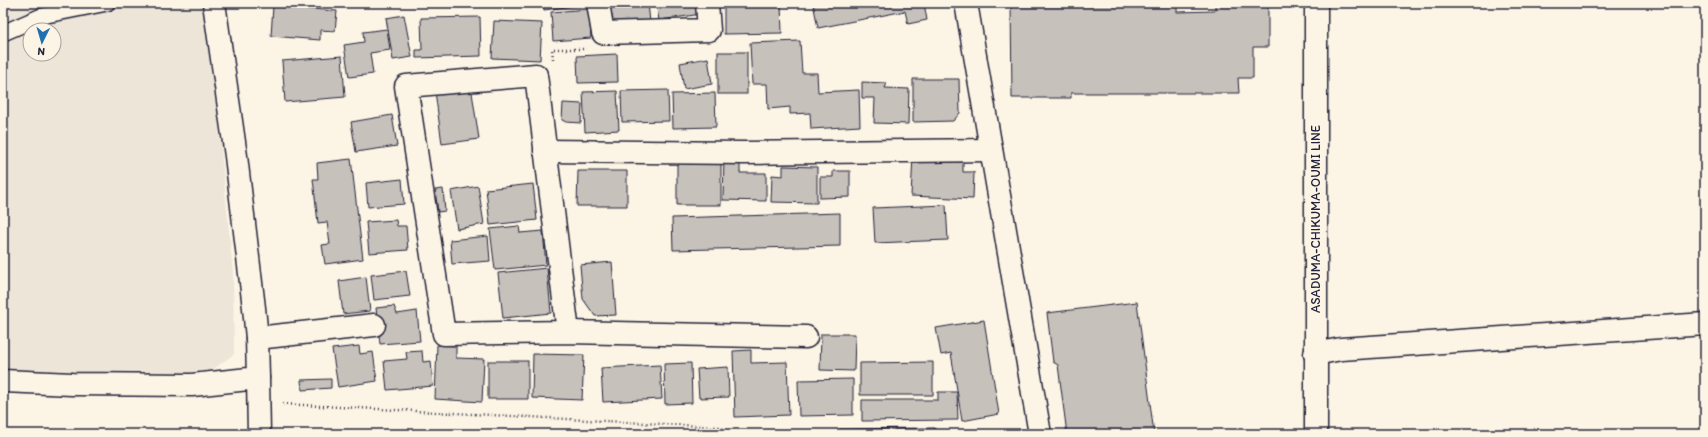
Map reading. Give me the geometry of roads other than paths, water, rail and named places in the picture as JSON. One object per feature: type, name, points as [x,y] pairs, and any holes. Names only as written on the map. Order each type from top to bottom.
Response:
[{"type":"street","points":[[214,3],[236,156],[257,338],[259,434]]},
{"type":"street","points":[[598,3],[603,33],[709,30],[707,3]]},
{"type":"street","points":[[966,3],[1040,434]]},
{"type":"street","name":"ASADUMA-CHIKUMA-OUMI LINE","points":[[1316,3],[1316,434]]},
{"type":"street","points":[[568,332],[536,75],[406,86],[444,334],[568,332],[806,337]]},
{"type":"street","points":[[545,151],[743,153],[991,150]]},
{"type":"street","points":[[1315,354],[1349,348],[1705,324]]},
{"type":"street","points":[[257,338],[374,325]]},
{"type":"street","points":[[3,381],[72,384],[192,385],[258,378]]},
{"type":"lane","points":[[3,33],[42,16],[107,3]]}]
